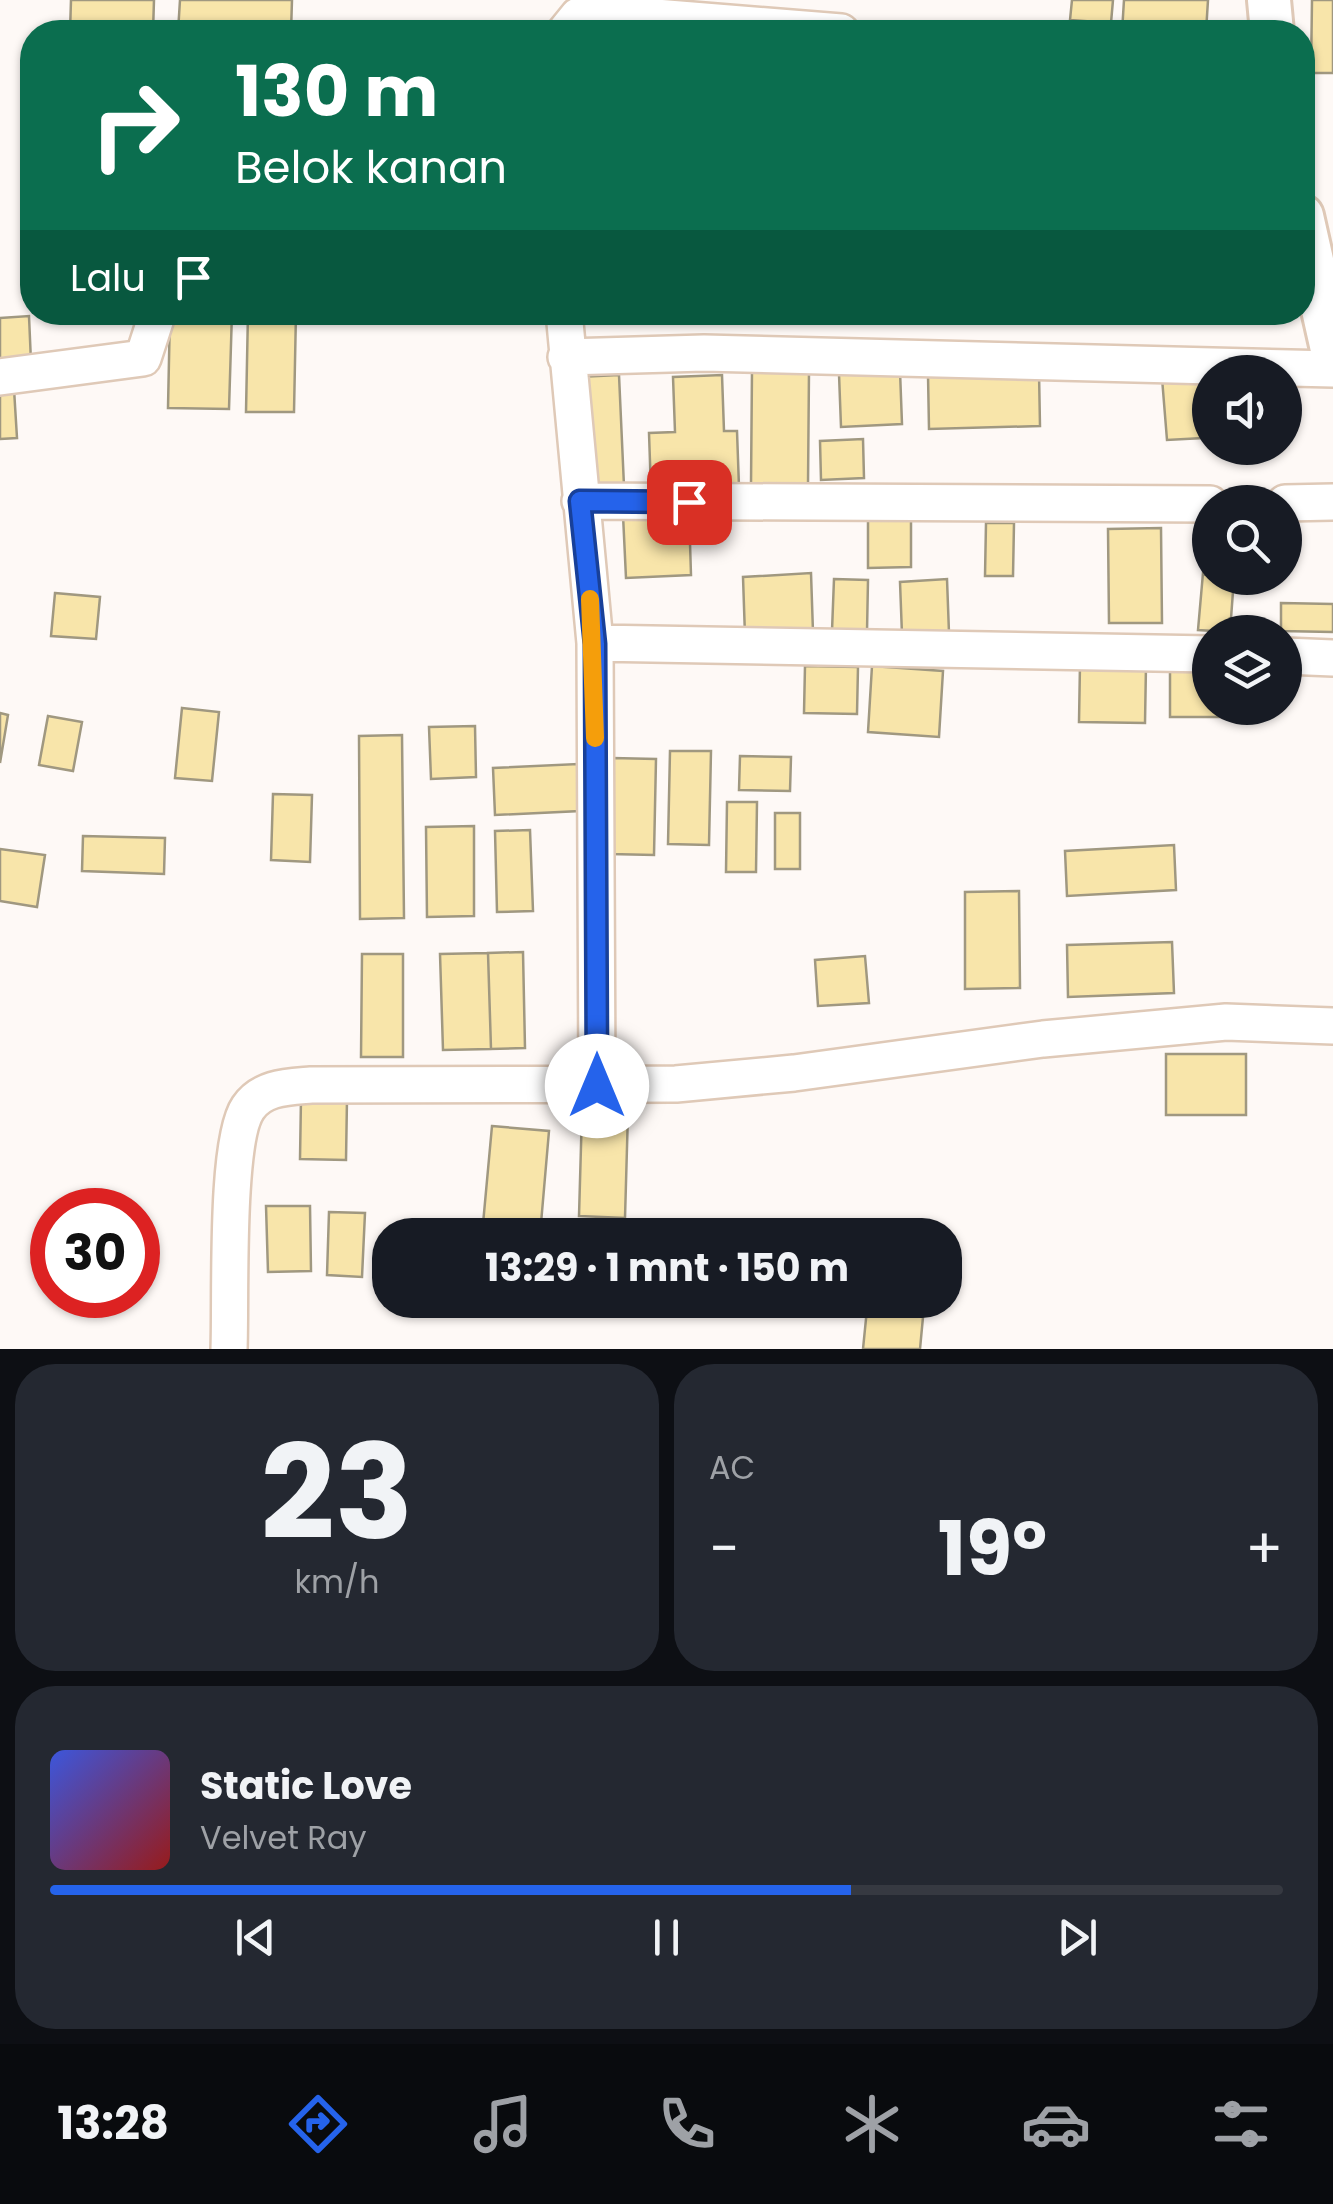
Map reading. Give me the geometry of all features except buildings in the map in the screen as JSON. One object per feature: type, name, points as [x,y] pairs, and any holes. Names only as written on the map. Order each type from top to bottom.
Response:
[{"type":"street","points":[[575,20],[578,16],[606,13],[692,20]]},
{"type":"street","points":[[1315,274],[1333,354]]},
{"type":"street","points":[[0,377],[143,358],[154,325]]},
{"type":"street","points":[[565,325],[595,644],[597,1086]]},
{"type":"street","points":[[566,356],[704,352],[1333,368]]},
{"type":"street","points":[[580,501],[1192,504]]},
{"type":"street","points":[[1302,503],[1333,502]]},
{"type":"street","points":[[595,644],[1192,654]]},
{"type":"street","points":[[1302,657],[1333,658]]},
{"type":"street","points":[[230,1349],[236,1146],[249,1105],[267,1092],[311,1085],[597,1086],[794,1073],[1043,1038],[1226,1022],[1333,1026]]},
{"type":"slow traffic","points":[[590,599],[595,644],[595,738]]},
{"type":"route","points":[[597,1086],[595,644],[580,501],[689,502]]}]
